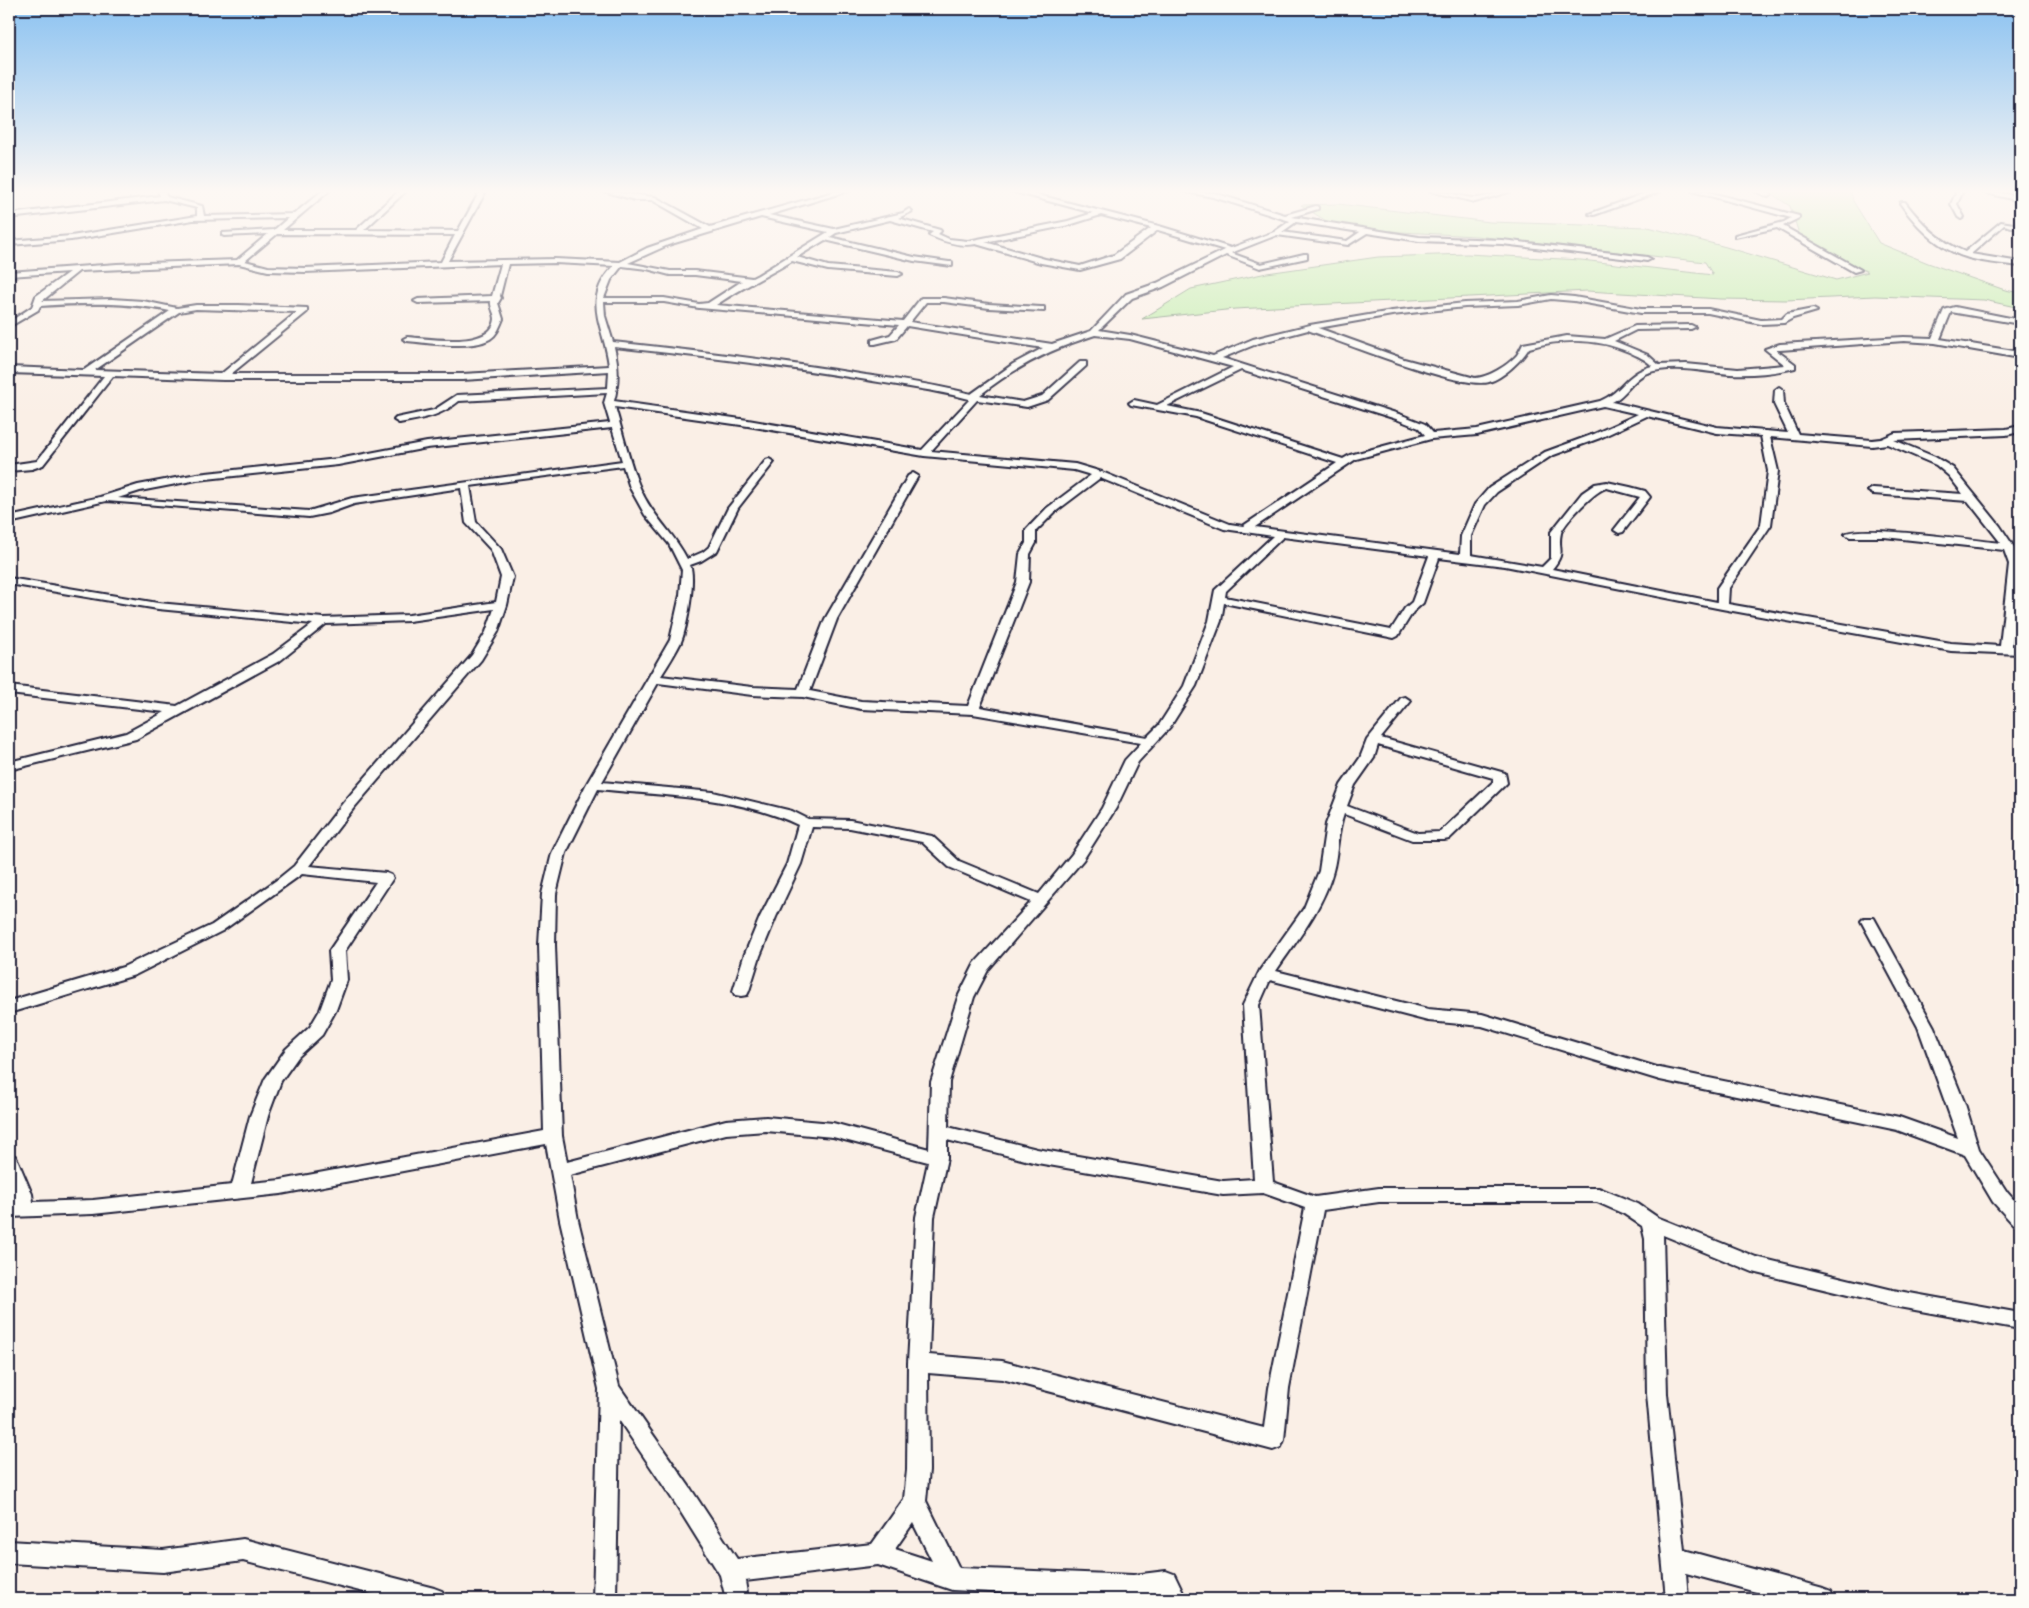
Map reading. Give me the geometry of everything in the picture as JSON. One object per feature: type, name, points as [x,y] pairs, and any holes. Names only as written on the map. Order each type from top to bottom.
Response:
[{"type":"street","points":[[9,274],[117,266]]},
{"type":"street","points":[[256,266],[268,269],[305,270],[396,266]]},
{"type":"street","points":[[407,339],[458,341],[486,338],[492,332],[499,319],[494,303],[497,298],[504,266]]},
{"type":"street","points":[[604,1599],[609,1389],[559,1171],[553,1136],[547,945],[549,894],[559,853],[593,785],[676,640],[686,595],[687,570],[674,543],[650,515],[635,488],[614,425],[611,397],[614,368],[609,344],[601,322],[600,300],[607,278],[618,266]]},
{"type":"street","points":[[638,266],[670,273],[695,273],[752,280]]},
{"type":"street","points":[[705,306],[714,304],[778,266]]},
{"type":"street","points":[[821,266],[898,274]]},
{"type":"street","points":[[1070,266],[1080,268],[1089,266]]},
{"type":"street","points":[[1095,332],[1095,329],[1129,296],[1160,285],[1200,266]]},
{"type":"street","points":[[1850,266],[1857,270]]},
{"type":"street","points":[[9,325],[35,308],[39,298],[76,270]]},
{"type":"street","points":[[1213,359],[1256,342],[1310,327],[1392,313],[1465,305],[1518,303],[1551,297],[1574,299],[1641,311],[1708,311],[1761,322],[1784,321],[1790,316],[1813,311]]},
{"type":"street","points":[[418,301],[497,298]]},
{"type":"street","points":[[36,304],[95,300],[139,303],[177,310],[196,307],[239,307],[296,308],[304,311],[223,377]]},
{"type":"street","points":[[600,300],[664,300],[705,306],[903,323],[1052,346]]},
{"type":"street","points":[[875,342],[893,337],[924,300],[1041,309]]},
{"type":"street","points":[[1935,341],[1948,310],[1955,309],[2020,322]]},
{"type":"street","points":[[88,372],[177,310]]},
{"type":"street","points":[[1310,327],[1359,346],[1450,375],[1486,380],[1520,357],[1526,346],[1557,339],[1580,338],[1607,341],[1653,360],[1657,368]]},
{"type":"street","points":[[1607,341],[1635,328],[1691,327]]},
{"type":"street","points":[[924,453],[973,401],[973,398],[1006,371],[1052,346],[1095,332],[1130,337],[1240,367],[1399,417],[1422,426],[1430,436]]},
{"type":"street","points":[[1244,530],[1263,515],[1353,457],[1430,436],[1477,432],[1603,403],[1616,396],[1640,373],[1657,368],[1678,365],[1731,371],[1773,370],[1792,366],[1769,349],[1896,340],[1935,341],[2020,355]]},
{"type":"street","points":[[609,344],[721,356],[841,373],[950,391],[973,398],[1024,406],[1045,398],[1083,364]]},
{"type":"street","points":[[1159,407],[1240,367]]},
{"type":"street","points":[[9,370],[223,377],[462,377],[614,368]]},
{"type":"street","points":[[9,468],[32,466],[40,463],[111,373]]},
{"type":"street","points":[[1779,390],[1779,404],[1795,438]]},
{"type":"street","points":[[399,420],[428,416],[444,410],[457,398],[611,397],[924,453],[1075,467],[1099,474],[1228,527],[1244,530],[1282,533],[1505,563],[1722,606],[1951,647],[2020,650]]},
{"type":"street","points":[[1603,403],[1717,430],[1872,443],[1895,436],[2006,432],[2020,429]]},
{"type":"street","points":[[1134,404],[1198,415],[1345,463]]},
{"type":"street","points":[[1465,559],[1466,536],[1480,504],[1493,490],[1548,454],[1597,436],[1645,414]]},
{"type":"street","points":[[9,520],[103,499],[138,488],[196,477],[338,462],[427,444],[614,425]]},
{"type":"street","points":[[1722,606],[1723,588],[1766,525],[1773,471],[1764,435]]},
{"type":"street","points":[[1886,440],[1947,468],[1959,480],[1970,498],[1994,524],[2009,547],[2014,564],[2006,650]]},
{"type":"street","points":[[684,563],[699,560],[708,555],[721,538],[732,510],[770,462]]},
{"type":"street","points":[[103,499],[309,514],[325,511],[352,501],[626,463]]},
{"type":"street","points":[[973,710],[1023,582],[1025,554],[1031,543],[1031,530],[1051,510],[1099,474]]},
{"type":"street","points":[[804,693],[831,619],[913,476]]},
{"type":"street","points":[[9,1008],[129,971],[217,928],[299,870],[348,806],[477,657],[492,632],[501,605],[507,577],[496,549],[471,523],[465,484]]},
{"type":"street","points":[[1545,571],[1556,558],[1556,532],[1586,495],[1599,486],[1607,485],[1630,490],[1646,497],[1619,530]]},
{"type":"street","points":[[1873,491],[1970,498]]},
{"type":"street","points":[[878,1554],[914,1502],[918,1470],[918,1363],[925,1217],[938,1158],[940,1082],[966,997],[981,967],[1078,857],[1108,808],[1132,760],[1164,727],[1190,686],[1215,621],[1221,590],[1282,533]]},
{"type":"street","points":[[1850,534],[1884,534],[2009,547]]},
{"type":"street","points":[[1219,599],[1394,634],[1409,610],[1417,603],[1435,554]]},
{"type":"street","points":[[9,581],[158,606],[322,621],[409,618],[501,605]]},
{"type":"street","points":[[9,766],[131,736],[277,657],[310,633],[322,621]]},
{"type":"street","points":[[654,679],[752,691],[804,693],[861,705],[973,710],[1150,741]]},
{"type":"street","points":[[9,690],[179,710]]},
{"type":"street","points":[[1264,1186],[1250,1005],[1266,974],[1311,908],[1326,872],[1333,824],[1348,786],[1367,758],[1373,740],[1405,701]]},
{"type":"street","points":[[1117,735],[1132,760]]},
{"type":"street","points":[[1339,808],[1417,837],[1444,836],[1500,783],[1500,776],[1373,740]]},
{"type":"street","points":[[593,785],[713,796],[788,814],[806,823],[850,824],[927,839],[954,864],[1041,901]]},
{"type":"street","points":[[742,991],[752,956],[768,917],[794,864],[806,823]]},
{"type":"street","points":[[240,1191],[259,1116],[273,1079],[292,1053],[316,1031],[328,1010],[339,980],[337,951],[386,878],[299,870]]},
{"type":"street","points":[[1869,921],[1926,1027],[1956,1104],[1971,1150],[2000,1197],[2020,1219]]},
{"type":"street","points":[[1266,974],[1428,1015],[1482,1020],[1660,1074],[1899,1124],[1971,1150]]},
{"type":"street","points":[[559,1171],[726,1127],[766,1124],[833,1130],[938,1158]]},
{"type":"street","points":[[939,1131],[1037,1156],[1223,1188],[1264,1186],[1315,1204],[1379,1195],[1599,1195],[1631,1209],[1650,1222],[1753,1264],[1893,1298],[2020,1322]]},
{"type":"street","points":[[9,1161],[22,1194],[17,1210],[93,1207],[281,1187],[553,1136]]},
{"type":"street","points":[[918,1363],[1002,1370],[1273,1440],[1280,1388],[1315,1204]]},
{"type":"street","points":[[1650,1222],[1654,1239],[1658,1394],[1678,1599]]},
{"type":"street","points":[[609,1389],[683,1496],[731,1571],[737,1599]]},
{"type":"street","points":[[914,1502],[952,1579]]},
{"type":"street","points":[[9,1552],[164,1561],[243,1550],[434,1599]]},
{"type":"street","points":[[731,1571],[878,1554],[952,1579],[1134,1586],[1166,1582],[1175,1599]]},
{"type":"street","points":[[1675,1559],[1823,1599]]},
{"type":"green space","points":[[1315,266],[1634,266],[1713,275],[1707,266],[1789,266],[1836,280],[1868,272],[1856,266],[1937,266],[2005,290],[2020,293],[2020,308],[1984,300],[1875,296],[1786,300],[1721,299],[1587,291],[1235,309],[1142,319],[1191,289],[1267,273]]}]
